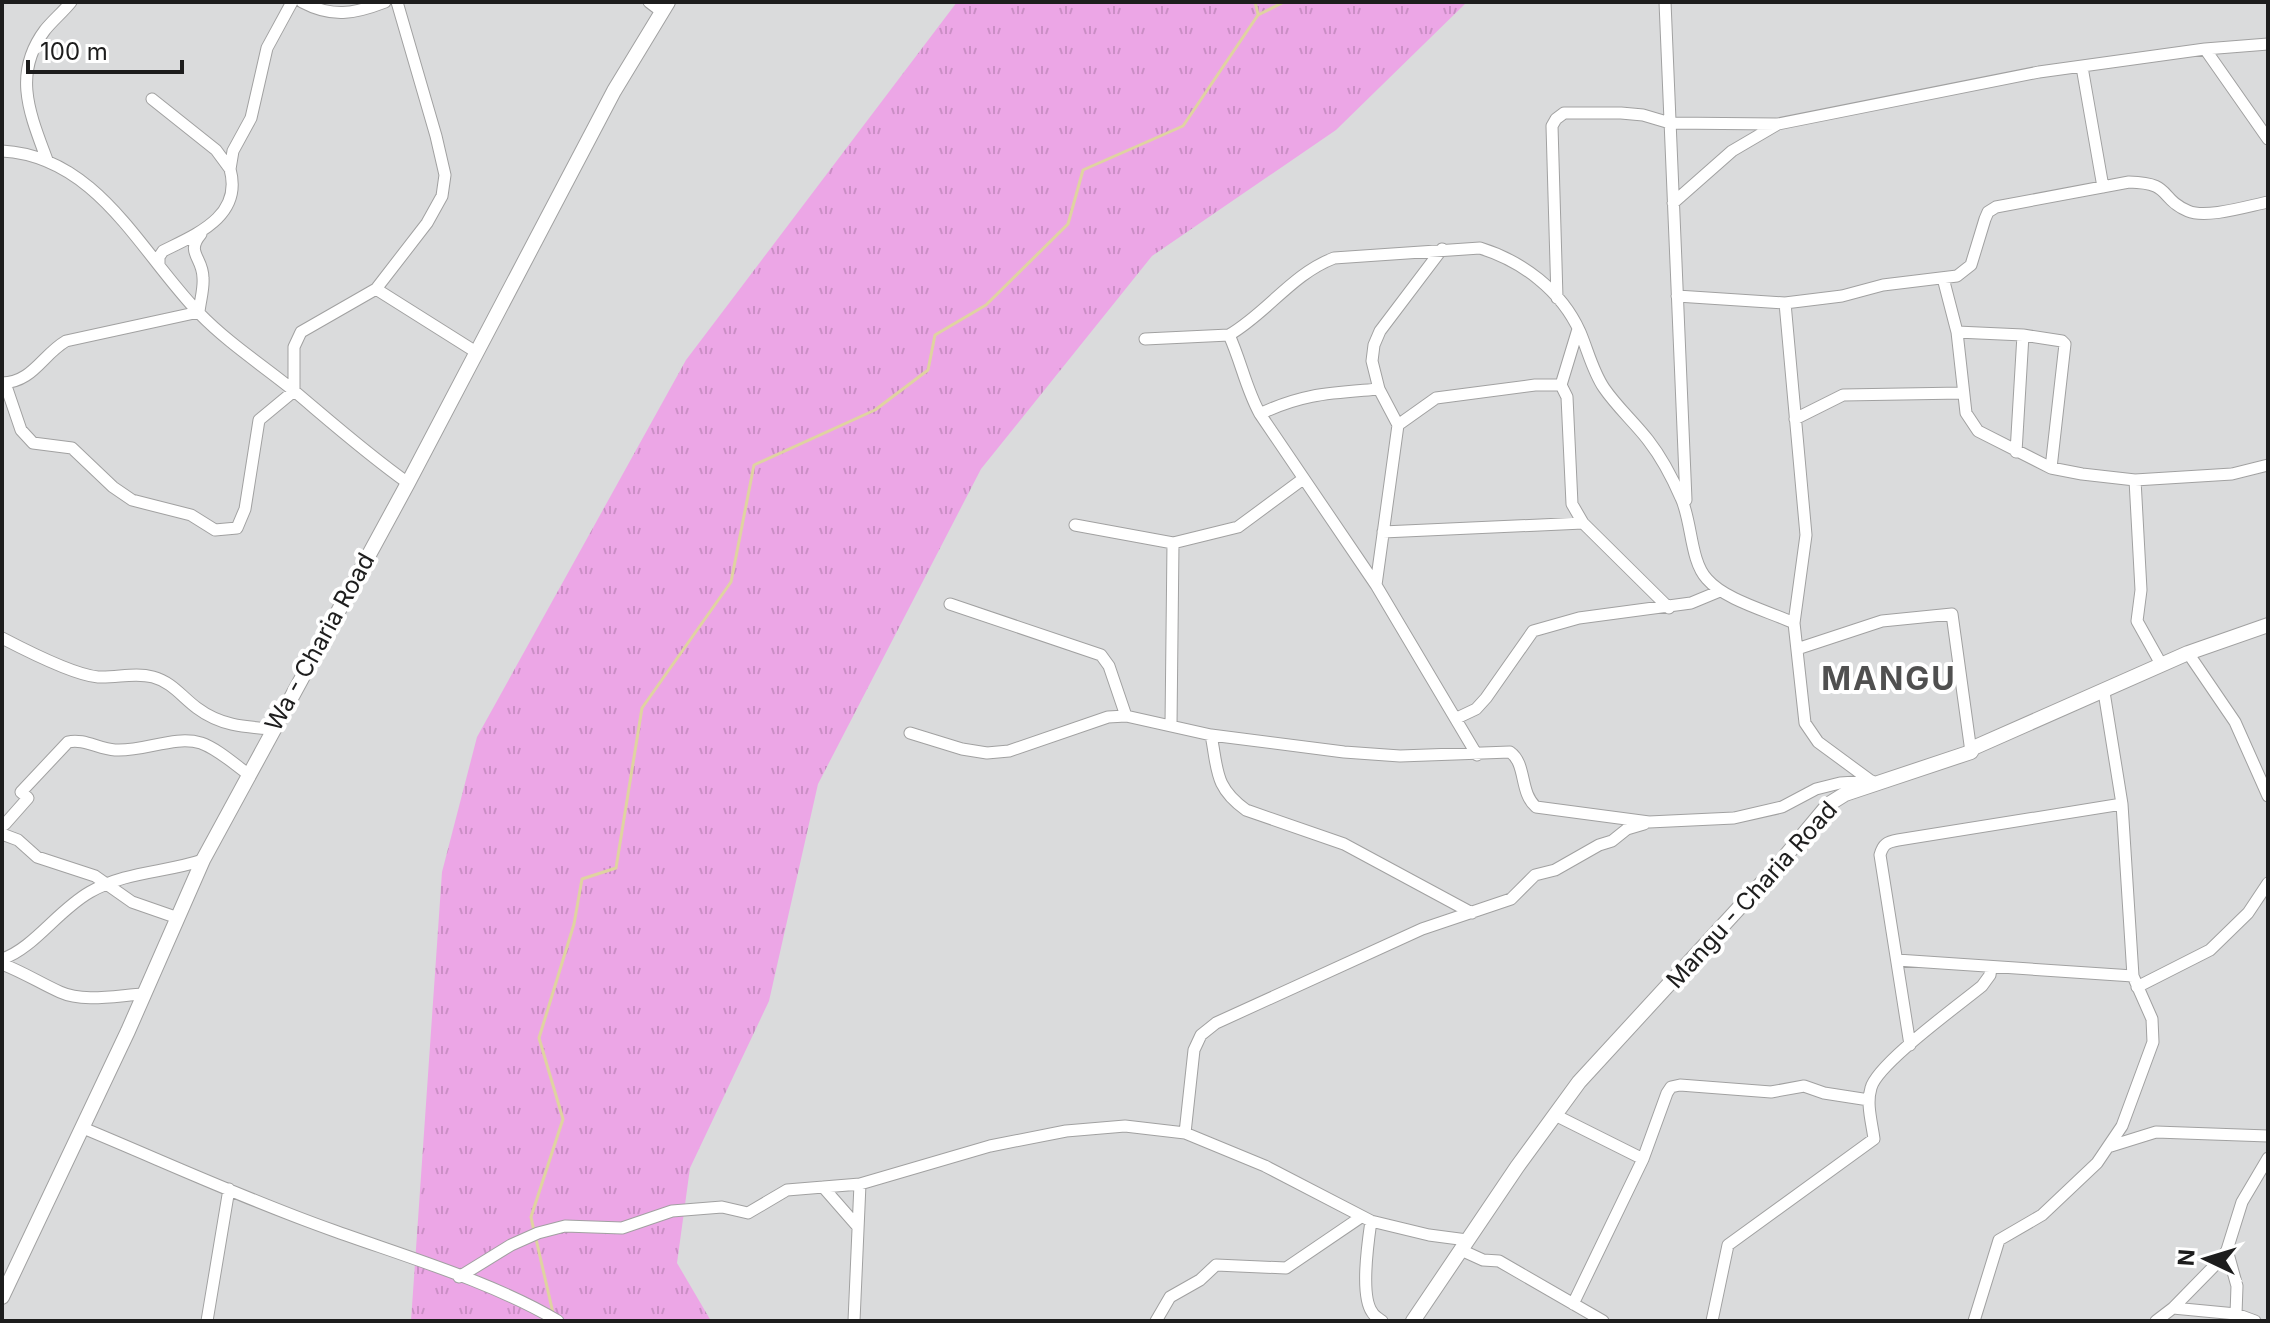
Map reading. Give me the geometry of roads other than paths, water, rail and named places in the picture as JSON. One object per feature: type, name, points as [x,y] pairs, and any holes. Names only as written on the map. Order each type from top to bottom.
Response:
[{"type":"street","points":[[47,160],[32,120],[25,72],[45,30],[71,2]]},
{"type":"street","points":[[230,169],[233,151],[251,118],[267,48],[292,2]]},
{"type":"street","points":[[302,2],[317,10],[345,14],[385,2]]},
{"type":"street","points":[[294,391],[294,347],[301,332],[376,289],[427,223],[442,196],[445,175],[397,2]]},
{"type":"street","points":[[649,2],[665,7]]},
{"type":"street","points":[[1665,2],[1686,508]]},
{"type":"street","name":"Wa - Charia Road","points":[[2,1297],[83,1128],[203,860],[408,483],[614,91],[665,7]]},
{"type":"street","points":[[1557,298],[1552,126],[1564,113],[1643,115],[1670,123],[1778,124],[2039,72],[2205,49],[2268,44]]},
{"type":"street","points":[[2205,49],[2268,139]]},
{"type":"street","points":[[2082,67],[2103,187]]},
{"type":"street","points":[[152,99],[216,150],[230,169],[234,183],[231,199],[219,217],[194,243],[193,250],[203,278],[199,312]]},
{"type":"street","points":[[1673,203],[1732,151],[1778,124]]},
{"type":"street","points":[[2,151],[47,160],[69,170],[124,221],[199,312],[365,453],[408,483]]},
{"type":"street","points":[[1677,296],[1785,303],[1842,296],[1883,285],[1957,276],[1971,265],[1988,212],[1996,207],[2129,182],[2150,183],[2163,188],[2173,201],[2190,212],[2268,202]]},
{"type":"street","points":[[159,265],[163,251],[201,234]]},
{"type":"street","points":[[1145,339],[1229,335],[1251,321],[1287,287],[1334,258],[1480,248],[1499,254],[1540,279],[1557,298],[1578,328],[1601,385],[1649,441],[1669,470],[1686,508],[1701,571],[1720,591],[1794,623]]},
{"type":"street","points":[[1376,585],[1398,425],[1379,389],[1372,361],[1374,345],[1380,331],[1442,249]]},
{"type":"street","points":[[1943,278],[1957,332],[1962,393],[1970,423],[1978,431],[2051,468],[2135,480],[2232,474],[2268,465]]},
{"type":"street","points":[[376,289],[476,352]]},
{"type":"street","points":[[1785,303],[1806,544],[1794,623],[1805,723],[1818,742],[1871,781]]},
{"type":"street","points":[[199,312],[66,341],[25,378],[4,383],[21,430],[33,443],[66,446],[132,500],[191,515],[215,530],[228,531],[237,528],[242,521],[259,420],[294,391]]},
{"type":"street","points":[[1578,328],[1561,385],[1567,397],[1572,504],[1583,523],[1669,608]]},
{"type":"street","points":[[1957,332],[2023,335],[2065,344],[2051,468]]},
{"type":"street","points":[[1229,335],[1249,394],[1260,414],[1376,585],[1477,755]]},
{"type":"street","points":[[2016,452],[2023,335]]},
{"type":"street","points":[[1398,425],[1436,398],[1535,385],[1561,385]]},
{"type":"street","points":[[1260,414],[1288,401],[1316,394],[1379,389]]},
{"type":"street","points":[[1795,419],[1843,395],[1962,393]]},
{"type":"street","points":[[1075,525],[1173,543],[1238,527],[1303,479]]},
{"type":"street","points":[[2135,480],[2141,590],[2137,621],[2161,664]]},
{"type":"street","points":[[1383,532],[1583,523]]},
{"type":"street","points":[[1171,725],[1173,543]]},
{"type":"street","points":[[1457,718],[1476,709],[1486,698],[1533,631],[1579,618],[1669,608],[1720,591]]},
{"type":"street","points":[[950,604],[1101,655],[1109,666],[1126,716]]},
{"type":"street","points":[[1797,649],[1882,621],[1952,614],[1971,752]]},
{"type":"street","name":"Mangu - Charia Road","points":[[1413,1321],[1555,1115],[1596,1062],[1753,894],[1829,804],[1845,794],[1971,752],[1973,748],[2161,664],[2268,625]]},
{"type":"street","points":[[2,638],[83,673],[99,677],[136,674],[154,677],[171,684],[198,709],[224,724],[273,729]]},
{"type":"street","points":[[2188,653],[2235,722],[2268,796]]},
{"type":"street","points":[[1974,1321],[1999,1240],[2042,1215],[2111,1146],[2122,1126],[2153,1042],[2152,1019],[2135,981],[2122,804],[2104,692]]},
{"type":"street","points":[[910,733],[962,749],[987,753],[1009,751],[1108,717],[1126,716],[1211,735],[1344,752],[1400,756],[1510,752],[1515,755],[1530,802],[1536,807],[1649,822],[1759,814],[1782,807],[1816,789],[1840,783],[1888,779]]},
{"type":"street","points":[[1211,735],[1221,787],[1246,810],[1344,844],[1472,913]]},
{"type":"street","points":[[2,822],[5,824],[28,798],[21,792],[68,742],[75,740],[116,750],[183,741],[201,743],[248,774]]},
{"type":"street","points":[[1910,1045],[1880,855],[1888,842],[2122,804]]},
{"type":"street","points":[[1185,1133],[1194,1050],[1201,1035],[1216,1023],[1422,929],[1511,899],[1535,875],[1555,870],[1612,841],[1627,829],[1649,822]]},
{"type":"street","points":[[2,834],[18,840],[37,857],[95,876],[132,902],[178,918]]},
{"type":"street","points":[[2,962],[16,954],[63,909],[106,884],[147,871],[182,867],[203,860]]},
{"type":"street","points":[[1897,960],[2135,981],[2210,950],[2248,913],[2268,883]]},
{"type":"street","points":[[2,962],[66,994],[89,997],[144,994]]},
{"type":"street","points":[[1712,1321],[1728,1245],[1874,1139],[1869,1100],[1877,1077],[1910,1045],[1982,986],[1991,968]]},
{"type":"street","points":[[1573,1304],[1643,1159],[1671,1087],[1680,1085],[1771,1092],[1804,1086],[1824,1093],[1869,1100]]},
{"type":"street","points":[[1555,1115],[1643,1159]]},
{"type":"street","points":[[459,1277],[511,1245],[565,1226],[622,1228],[672,1211],[722,1207],[748,1213],[787,1190],[860,1184],[990,1146],[1066,1131],[1125,1126],[1185,1133],[1265,1166],[1366,1219],[1464,1245],[1483,1260],[1499,1261],[1603,1321]]},
{"type":"street","points":[[83,1128],[229,1189],[533,1306],[558,1321]]},
{"type":"street","points":[[2111,1146],[2156,1132],[2268,1136]]},
{"type":"street","points":[[2156,1321],[2173,1308],[2227,1250],[2242,1202],[2268,1158]]},
{"type":"street","points":[[854,1321],[860,1184]]},
{"type":"street","points":[[823,1187],[858,1227]]},
{"type":"street","points":[[207,1321],[229,1189]]},
{"type":"street","points":[[1156,1321],[1170,1297],[1200,1280],[1211,1267],[1286,1268],[1366,1219]]},
{"type":"street","points":[[1366,1219],[1367,1289],[1371,1311],[1382,1321]]},
{"type":"street","points":[[2227,1250],[2237,1286],[2236,1314]]},
{"type":"street","points":[[2173,1308],[2236,1314],[2255,1321]]},
{"type":"waterway","points":[[1255,2],[1258,14]]},
{"type":"waterway","points":[[534,1231],[531,1217],[563,1119],[539,1038],[574,924],[582,879],[616,868],[642,708],[731,582],[754,465],[875,410],[928,370],[935,335],[986,305],[1068,224],[1083,170],[1183,126],[1258,15],[1284,2]]},
{"type":"waterway","points":[[536,1239],[553,1313]]},
{"type":"district","name":"MANGU","points":[[1889,679]]}]
